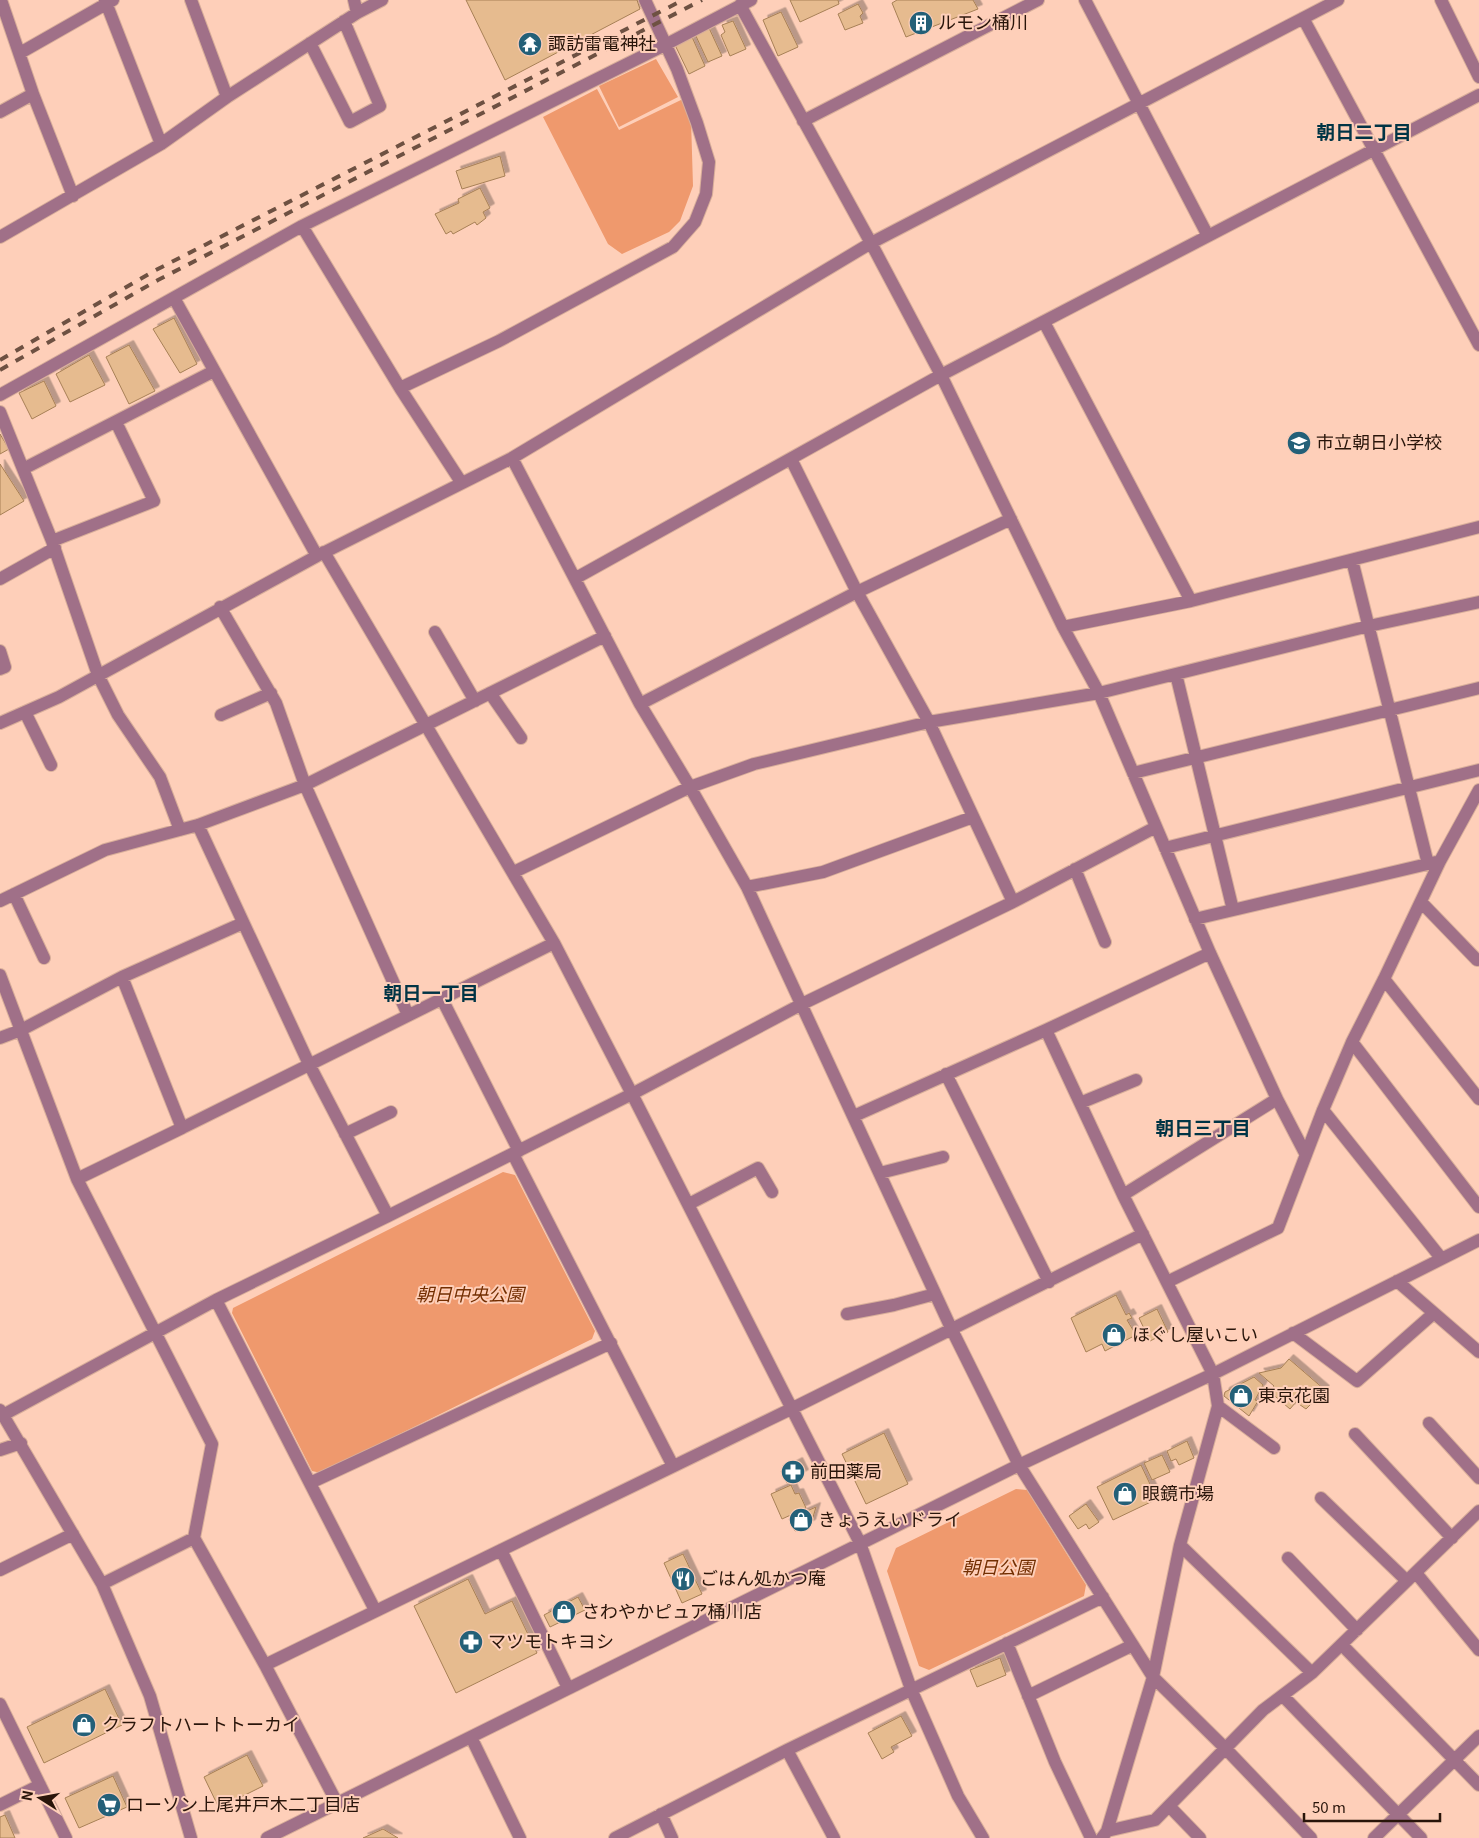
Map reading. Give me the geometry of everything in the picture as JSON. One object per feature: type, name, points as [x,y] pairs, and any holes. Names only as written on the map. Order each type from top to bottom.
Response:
[{"type":"street","points":[[1,0],[73,196]]},
{"type":"street","points":[[191,0],[227,96]]},
{"type":"street","points":[[354,0],[357,13]]},
{"type":"street","points":[[0,237],[161,144],[227,96],[344,21],[382,0]]},
{"type":"street","points":[[400,388],[499,341],[673,247],[695,222],[706,194],[709,162],[694,114],[645,0]]},
{"type":"street","points":[[803,121],[1038,0]]},
{"type":"street","points":[[1085,0],[1208,236]]},
{"type":"street","points":[[0,722],[59,697],[220,607],[320,554],[512,458],[871,243],[1338,0]]},
{"type":"street","points":[[1441,0],[1479,77]]},
{"type":"street","points":[[20,53],[108,1],[161,144]]},
{"type":"street","points":[[0,395],[302,226],[665,45],[745,3],[803,121],[871,243],[941,375],[1063,627],[1099,694],[1195,920],[1277,1099],[1306,1155]]},
{"type":"street","points":[[1303,18],[1479,344]]},
{"type":"street","points":[[310,43],[350,122],[380,106],[344,21]]},
{"type":"street","points":[[0,112],[34,94]]},
{"type":"street","points":[[576,578],[941,375],[1479,95]]},
{"type":"street","points":[[302,226],[400,388],[461,482]]},
{"type":"street","points":[[174,298],[320,554],[426,725],[554,943],[793,1408],[860,1543],[911,1689],[958,1796],[983,1838]]},
{"type":"street","points":[[1044,322],[1190,601]]},
{"type":"street","points":[[23,469],[214,371]]},
{"type":"street","points":[[0,412],[53,544],[98,675],[118,715],[160,777],[180,830]]},
{"type":"street","points":[[0,579],[53,544],[154,501],[116,422]]},
{"type":"street","points":[[512,458],[640,704],[747,887],[935,1294],[1019,1465],[1153,1677],[1225,1748],[1311,1838]]},
{"type":"street","points":[[791,458],[857,592],[929,722],[1013,902]]},
{"type":"street","points":[[640,704],[857,592],[1011,519]]},
{"type":"street","points":[[1063,627],[1190,601],[1479,527]]},
{"type":"street","points":[[1352,560],[1409,788],[1434,863]]},
{"type":"street","points":[[514,872],[690,787],[754,764],[929,722],[1099,694],[1369,626],[1479,602]]},
{"type":"street","points":[[220,607],[276,703],[304,785],[408,1014]]},
{"type":"street","points":[[434,632],[475,701]]},
{"type":"street","points":[[0,901],[105,850],[198,825],[304,785],[605,636]]},
{"type":"street","points":[[0,651],[6,666],[0,669]]},
{"type":"street","points":[[1176,674],[1234,910]]},
{"type":"street","points":[[1133,773],[1479,688]]},
{"type":"street","points":[[222,715],[271,693]]},
{"type":"street","points":[[490,693],[520,738]]},
{"type":"street","points":[[25,712],[51,765]]},
{"type":"street","points":[[1165,848],[1479,770]]},
{"type":"street","points":[[1167,1282],[1278,1228],[1323,1110],[1352,1042],[1421,902],[1434,863],[1479,790]]},
{"type":"street","points":[[747,887],[823,872],[973,817]]},
{"type":"street","points":[[198,825],[309,1064],[388,1216]]},
{"type":"street","points":[[191,1838],[150,1696],[102,1584],[2,1413],[216,1300],[632,1094],[802,1004],[1013,902],[1156,827]]},
{"type":"street","points":[[1195,920],[1434,863]]},
{"type":"street","points":[[1075,869],[1105,942]]},
{"type":"street","points":[[14,894],[44,958]]},
{"type":"street","points":[[1421,902],[1478,960]]},
{"type":"street","points":[[0,1038],[21,1030],[122,977],[243,923]]},
{"type":"street","points":[[77,1179],[554,943]]},
{"type":"street","points":[[854,1116],[1046,1030],[1210,953]]},
{"type":"street","points":[[0,975],[77,1179],[212,1444],[194,1538],[265,1664],[337,1803]]},
{"type":"street","points":[[122,977],[182,1128]]},
{"type":"street","points":[[1384,979],[1479,1097]]},
{"type":"street","points":[[442,999],[516,1152],[673,1466]]},
{"type":"street","points":[[1046,1030],[1123,1195],[1212,1374],[1218,1406],[1180,1545],[1153,1677],[1104,1834]]},
{"type":"street","points":[[1352,1042],[1479,1207]]},
{"type":"street","points":[[946,1074],[1049,1282]]},
{"type":"street","points":[[1080,1103],[1136,1080]]},
{"type":"street","points":[[1123,1195],[1277,1099]]},
{"type":"street","points":[[1323,1110],[1440,1258]]},
{"type":"street","points":[[345,1134],[391,1112]]},
{"type":"street","points":[[880,1173],[944,1157]]},
{"type":"street","points":[[688,1204],[758,1168],[772,1192]]},
{"type":"street","points":[[265,1664],[793,1408],[1143,1234]]},
{"type":"street","points":[[267,1838],[860,1543],[1212,1374],[1479,1240]]},
{"type":"street","points":[[1397,1281],[1479,1352]]},
{"type":"street","points":[[847,1314],[935,1294]]},
{"type":"street","points":[[216,1300],[375,1610]]},
{"type":"street","points":[[1293,1333],[1357,1381],[1434,1313]]},
{"type":"street","points":[[310,1484],[611,1343]]},
{"type":"street","points":[[1218,1406],[1274,1448]]},
{"type":"street","points":[[1429,1423],[1479,1478]]},
{"type":"street","points":[[1355,1434],[1452,1538]]},
{"type":"street","points":[[0,1450],[21,1443]]},
{"type":"street","points":[[1321,1498],[1411,1577],[1479,1650]]},
{"type":"street","points":[[1104,1834],[1155,1820],[1263,1710],[1312,1673],[1452,1538],[1478,1516]]},
{"type":"street","points":[[0,1570],[73,1534]]},
{"type":"street","points":[[102,1584],[194,1538]]},
{"type":"street","points":[[1180,1545],[1312,1673]]},
{"type":"street","points":[[501,1550],[568,1688]]},
{"type":"street","points":[[1288,1558],[1357,1630]]},
{"type":"street","points":[[615,1838],[787,1750],[1103,1597]]},
{"type":"street","points":[[1007,1643],[1055,1762],[1091,1838]]},
{"type":"street","points":[[1028,1696],[1133,1645]]},
{"type":"street","points":[[1342,1645],[1479,1785]]},
{"type":"street","points":[[1283,1696],[1420,1838]]},
{"type":"street","points":[[0,1704],[66,1838]]},
{"type":"street","points":[[471,1736],[520,1838]]},
{"type":"street","points":[[1374,1838],[1479,1736]]},
{"type":"street","points":[[787,1750],[834,1838]]},
{"type":"street","points":[[0,1805],[40,1785]]},
{"type":"street","points":[[1169,1806],[1200,1838]]},
{"type":"street","points":[[661,1814],[672,1838]]},
{"type":"green space","points":[[656,59],[678,97],[619,127],[599,86]]},
{"type":"green space","points":[[597,89],[619,130],[683,99],[691,120],[693,186],[680,221],[669,232],[622,254],[608,244],[543,117]]},
{"type":"green space","name":"朝日中央公園","points":[[503,1172],[515,1175],[595,1331],[592,1339],[321,1473],[312,1471],[232,1313],[233,1308]]},
{"type":"green space","name":"朝日公園","points":[[1016,1489],[1027,1490],[1086,1585],[1084,1596],[929,1670],[919,1666],[887,1571],[896,1548]]},
{"type":"building","name":"諏訪雷電神社","points":[[466,0],[637,0],[640,9],[505,80]]},
{"type":"building","points":[[790,0],[838,0],[839,4],[800,22]]},
{"type":"building","name":"ルモン桶川","points":[[897,0],[973,0],[978,9],[906,37],[892,3]]},
{"type":"building","points":[[858,4],[863,13],[860,16],[863,23],[845,30],[838,14]]},
{"type":"building","points":[[781,12],[798,47],[778,56],[763,20]]},
{"type":"building","points":[[733,21],[746,49],[730,56],[721,35],[725,32],[722,25]]},
{"type":"building","points":[[709,28],[722,56],[708,62],[695,34]]},
{"type":"building","points":[[692,37],[705,66],[689,74],[675,45]]},
{"type":"building","points":[[500,156],[505,176],[462,189],[456,171]]},
{"type":"building","points":[[480,188],[490,208],[483,212],[486,218],[477,225],[475,222],[453,234],[451,231],[446,234],[435,214],[459,203],[458,199]]},
{"type":"building","points":[[174,318],[197,364],[180,373],[153,329]]},
{"type":"building","points":[[129,345],[155,391],[129,404],[106,357]]},
{"type":"building","points":[[89,355],[105,385],[70,402],[56,374]]},
{"type":"building","points":[[44,381],[56,406],[32,419],[19,393]]},
{"type":"building","points":[[0,434],[9,449],[0,454]]},
{"type":"building","points":[[0,464],[24,501],[0,515]]},
{"type":"building","points":[[1116,1295],[1126,1315],[1129,1313],[1132,1318],[1127,1320],[1136,1335],[1105,1351],[1102,1344],[1086,1352],[1071,1318]]},
{"type":"building","points":[[1157,1309],[1168,1332],[1150,1341],[1139,1318]]},
{"type":"building","points":[[1289,1359],[1325,1390],[1306,1409],[1296,1402],[1290,1409],[1270,1392],[1274,1386],[1259,1373],[1281,1368]]},
{"type":"building","points":[[1254,1377],[1263,1385],[1255,1400],[1258,1401],[1249,1416],[1224,1396],[1225,1392]]},
{"type":"building","points":[[884,1433],[908,1484],[866,1504],[842,1454]]},
{"type":"building","points":[[1187,1441],[1194,1458],[1179,1465],[1176,1459],[1171,1461],[1167,1451]]},
{"type":"building","points":[[1162,1455],[1170,1472],[1152,1480],[1144,1463]]},
{"type":"building","points":[[798,1462],[804,1474],[787,1483],[781,1471]]},
{"type":"building","points":[[1141,1465],[1157,1499],[1113,1520],[1097,1487]]},
{"type":"building","points":[[791,1485],[795,1494],[799,1493],[806,1508],[782,1519],[771,1494]]},
{"type":"building","points":[[1086,1504],[1099,1522],[1089,1529],[1086,1524],[1078,1529],[1069,1516]]},
{"type":"building","points":[[816,1507],[811,1524],[795,1531],[789,1519]]},
{"type":"building","points":[[683,1554],[702,1594],[682,1603],[664,1563]]},
{"type":"building","points":[[468,1579],[485,1614],[512,1601],[537,1653],[456,1693],[414,1606]]},
{"type":"building","points":[[578,1597],[585,1610],[550,1627],[544,1615]]},
{"type":"building","points":[[1000,1658],[1006,1675],[977,1687],[970,1670]]},
{"type":"building","points":[[105,1689],[122,1725],[44,1763],[27,1727]]},
{"type":"building","points":[[901,1716],[912,1736],[891,1747],[894,1752],[882,1759],[868,1733]]},
{"type":"building","points":[[247,1755],[263,1786],[219,1808],[204,1777]]},
{"type":"building","points":[[113,1776],[127,1807],[79,1828],[65,1798]]},
{"type":"building","points":[[5,1815],[15,1838],[0,1838],[0,1817]]},
{"type":"building","points":[[383,1829],[398,1838],[363,1838]]},
{"type":"railway","points":[[0,360],[154,271],[683,0]]},
{"type":"railway","points":[[0,370],[158,280],[702,0]]},
{"type":"place","name":"ルモン桶川","points":[[921,23]]},
{"type":"place","name":"諏訪雷電神社","points":[[530,44]]},
{"type":"place","name":"市立朝日小学校","points":[[1299,443]]},
{"type":"place","name":"ほぐし屋いこい","points":[[1114,1335]]},
{"type":"place","name":"東京花園","points":[[1241,1396]]},
{"type":"place","name":"前田薬局","points":[[793,1472]]},
{"type":"place","name":"眼鏡市場","points":[[1125,1494]]},
{"type":"place","name":"きょうえいドライ","points":[[801,1520]]},
{"type":"place","name":"ごはん処かつ庵","points":[[683,1579]]},
{"type":"place","name":"さわやかピュア桶川店","points":[[564,1612]]},
{"type":"place","name":"マツモトキヨシ","points":[[471,1642]]},
{"type":"place","name":"クラフトハートトーカイ","points":[[84,1725]]},
{"type":"place","name":"ローソン上尾井戸木二丁目店","points":[[109,1805]]},
{"type":"district","name":"朝日二丁目","points":[[1364,132]]},
{"type":"district","name":"朝日一丁目","points":[[431,993]]},
{"type":"district","name":"朝日三丁目","points":[[1203,1128]]}]
